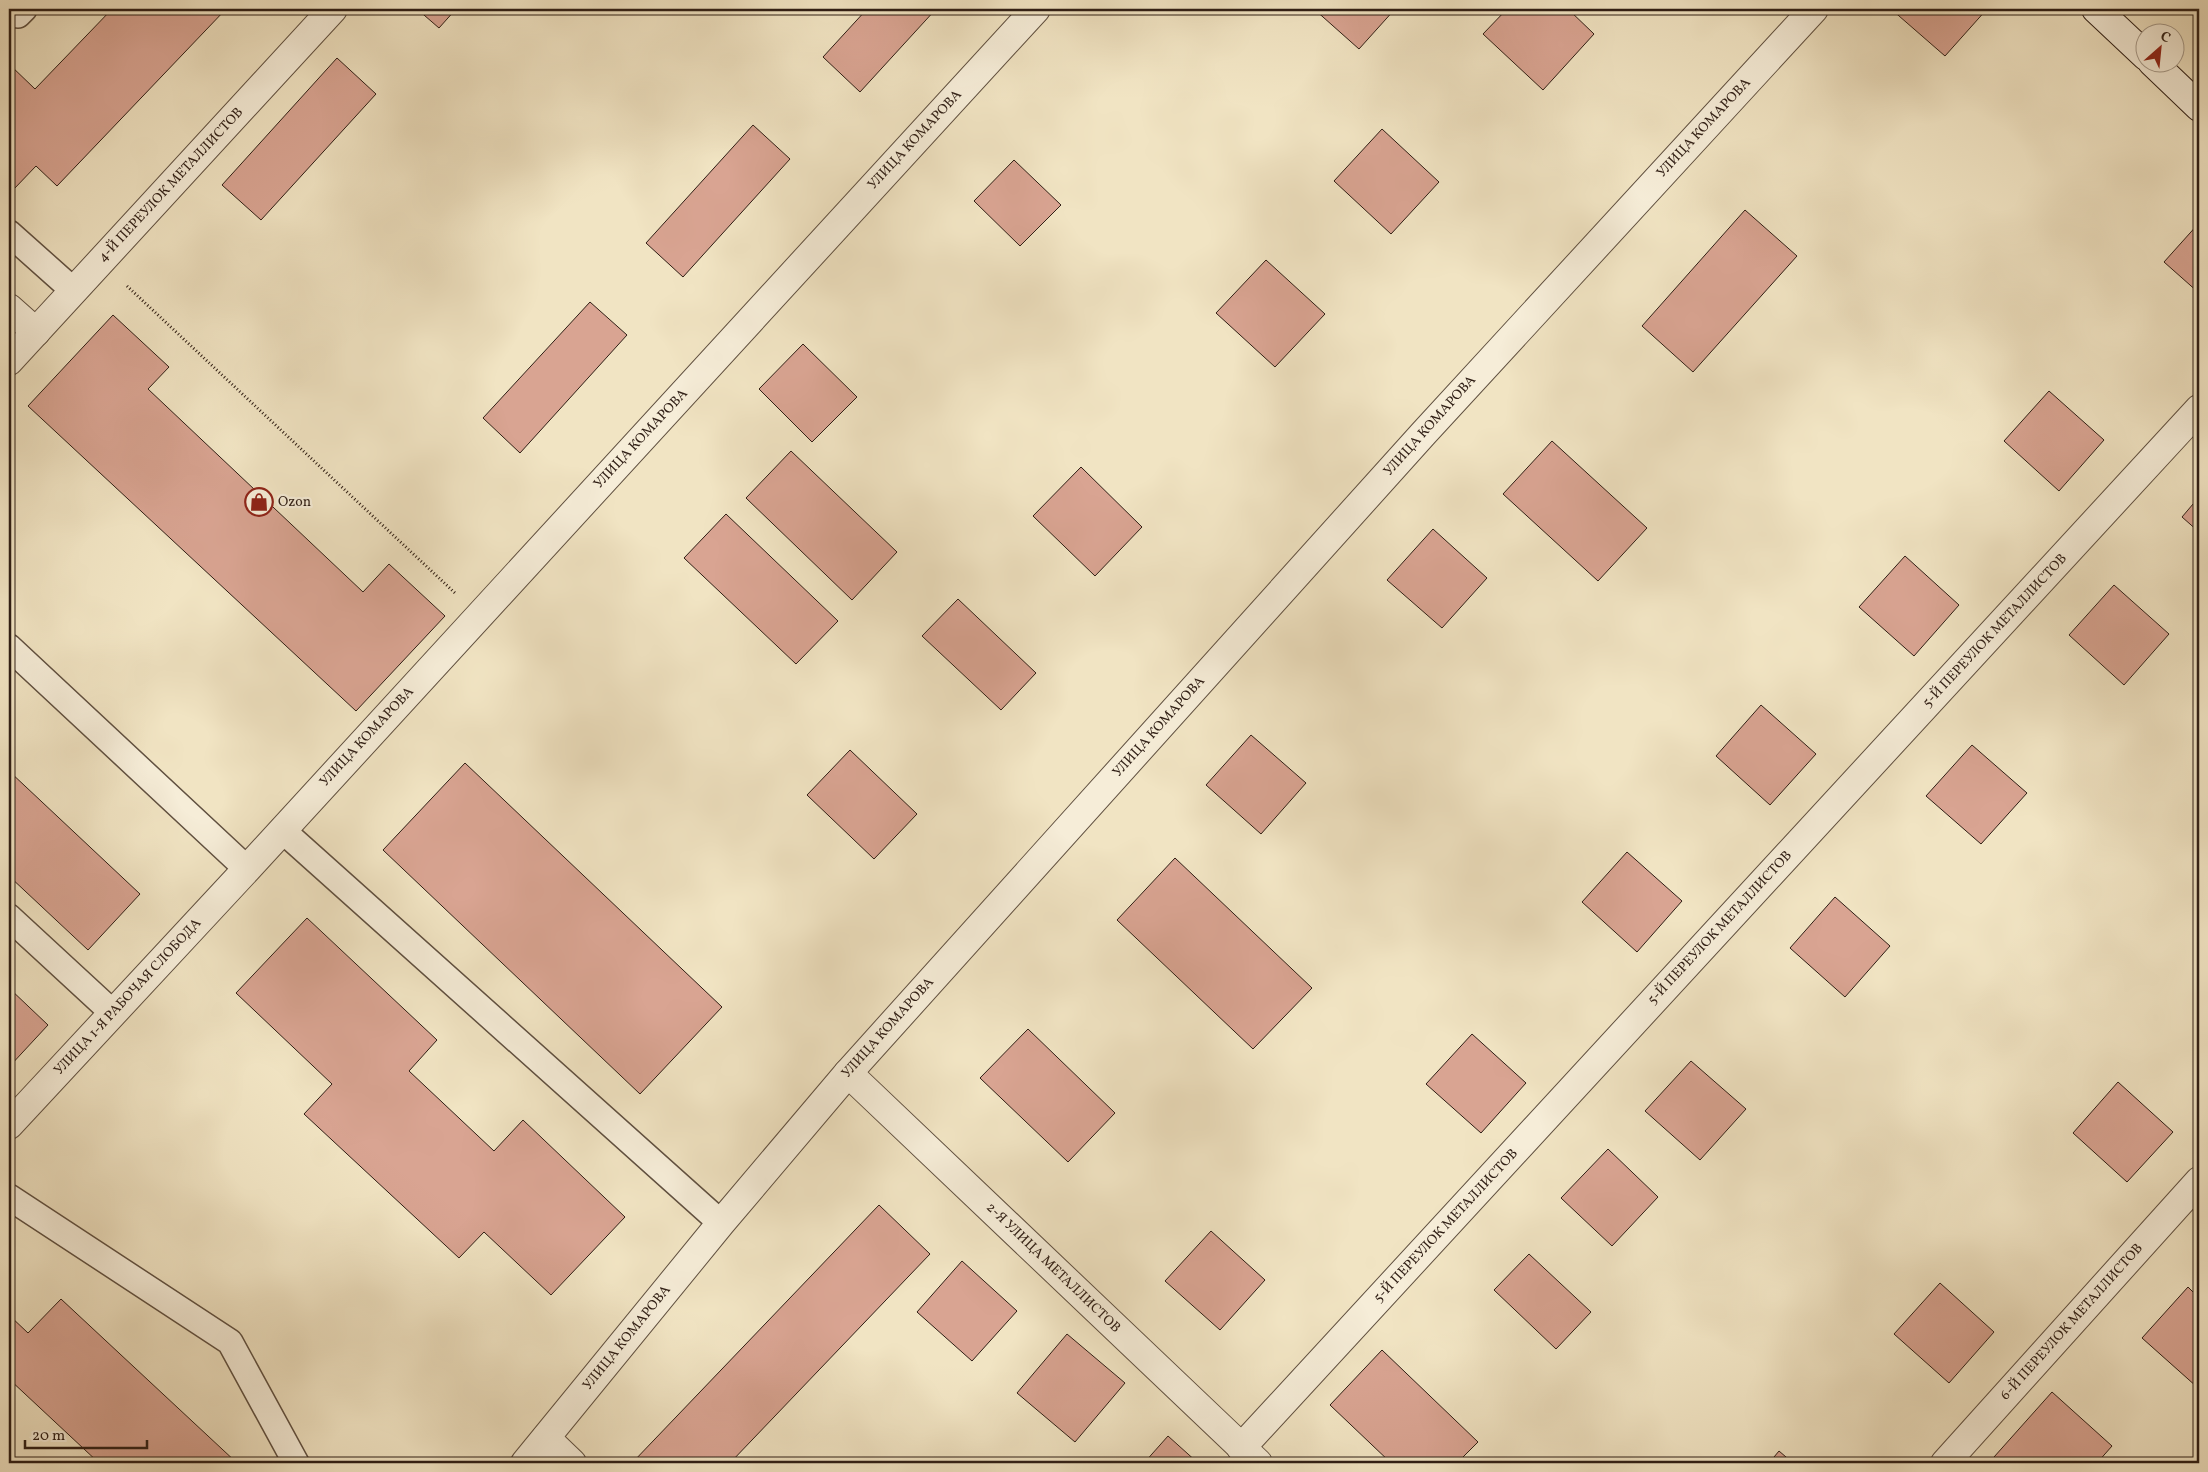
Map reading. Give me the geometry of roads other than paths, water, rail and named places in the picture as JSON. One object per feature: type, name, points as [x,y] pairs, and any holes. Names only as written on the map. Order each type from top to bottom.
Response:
[{"type":"street","name":"4-Й ПЕРЕУЛОК МЕТАЛЛИСТОВ","points":[[9,361],[333,9]]},
{"type":"street","name":"УЛИЦА КОМАРОВА","points":[[247,869],[1036,9]]},
{"type":"street","name":"УЛИЦА КОМАРОВА","points":[[525,1463],[721,1223],[848,1073],[1423,434],[1814,9]]},
{"type":"street","points":[[2096,9],[2136,47]]},
{"type":"street","points":[[2162,72],[2199,107]]},
{"type":"street","points":[[9,308],[36,332]]},
{"type":"street","name":"5-Й ПЕРЕУЛОК МЕТАЛЛИСТОВ","points":[[1250,1455],[2199,409]]},
{"type":"street","name":"УЛИЦА 1-Я РАБОЧАЯ СЛОБОДА","points":[[9,1125],[247,869]]},
{"type":"street","name":"2-Я УЛИЦА МЕТАЛЛИСТОВ","points":[[848,1073],[1250,1455]]},
{"type":"street","name":"6-Й ПЕРЕУЛОК МЕТАЛЛИСТОВ","points":[[1945,1463],[2199,1181]]},
{"type":"street","points":[[546,1438],[572,1463]]},
{"type":"lane","points":[[12,9],[18,15],[24,9]]},
{"type":"lane","points":[[9,233],[74,291]]},
{"type":"lane","points":[[9,647],[247,869]]},
{"type":"lane","points":[[282,830],[721,1223]]},
{"type":"lane","points":[[9,917],[113,1014]]},
{"type":"lane","points":[[9,1197],[230,1342],[296,1463]]},
{"type":"place","name":"Ozon","points":[[259,502]]}]
